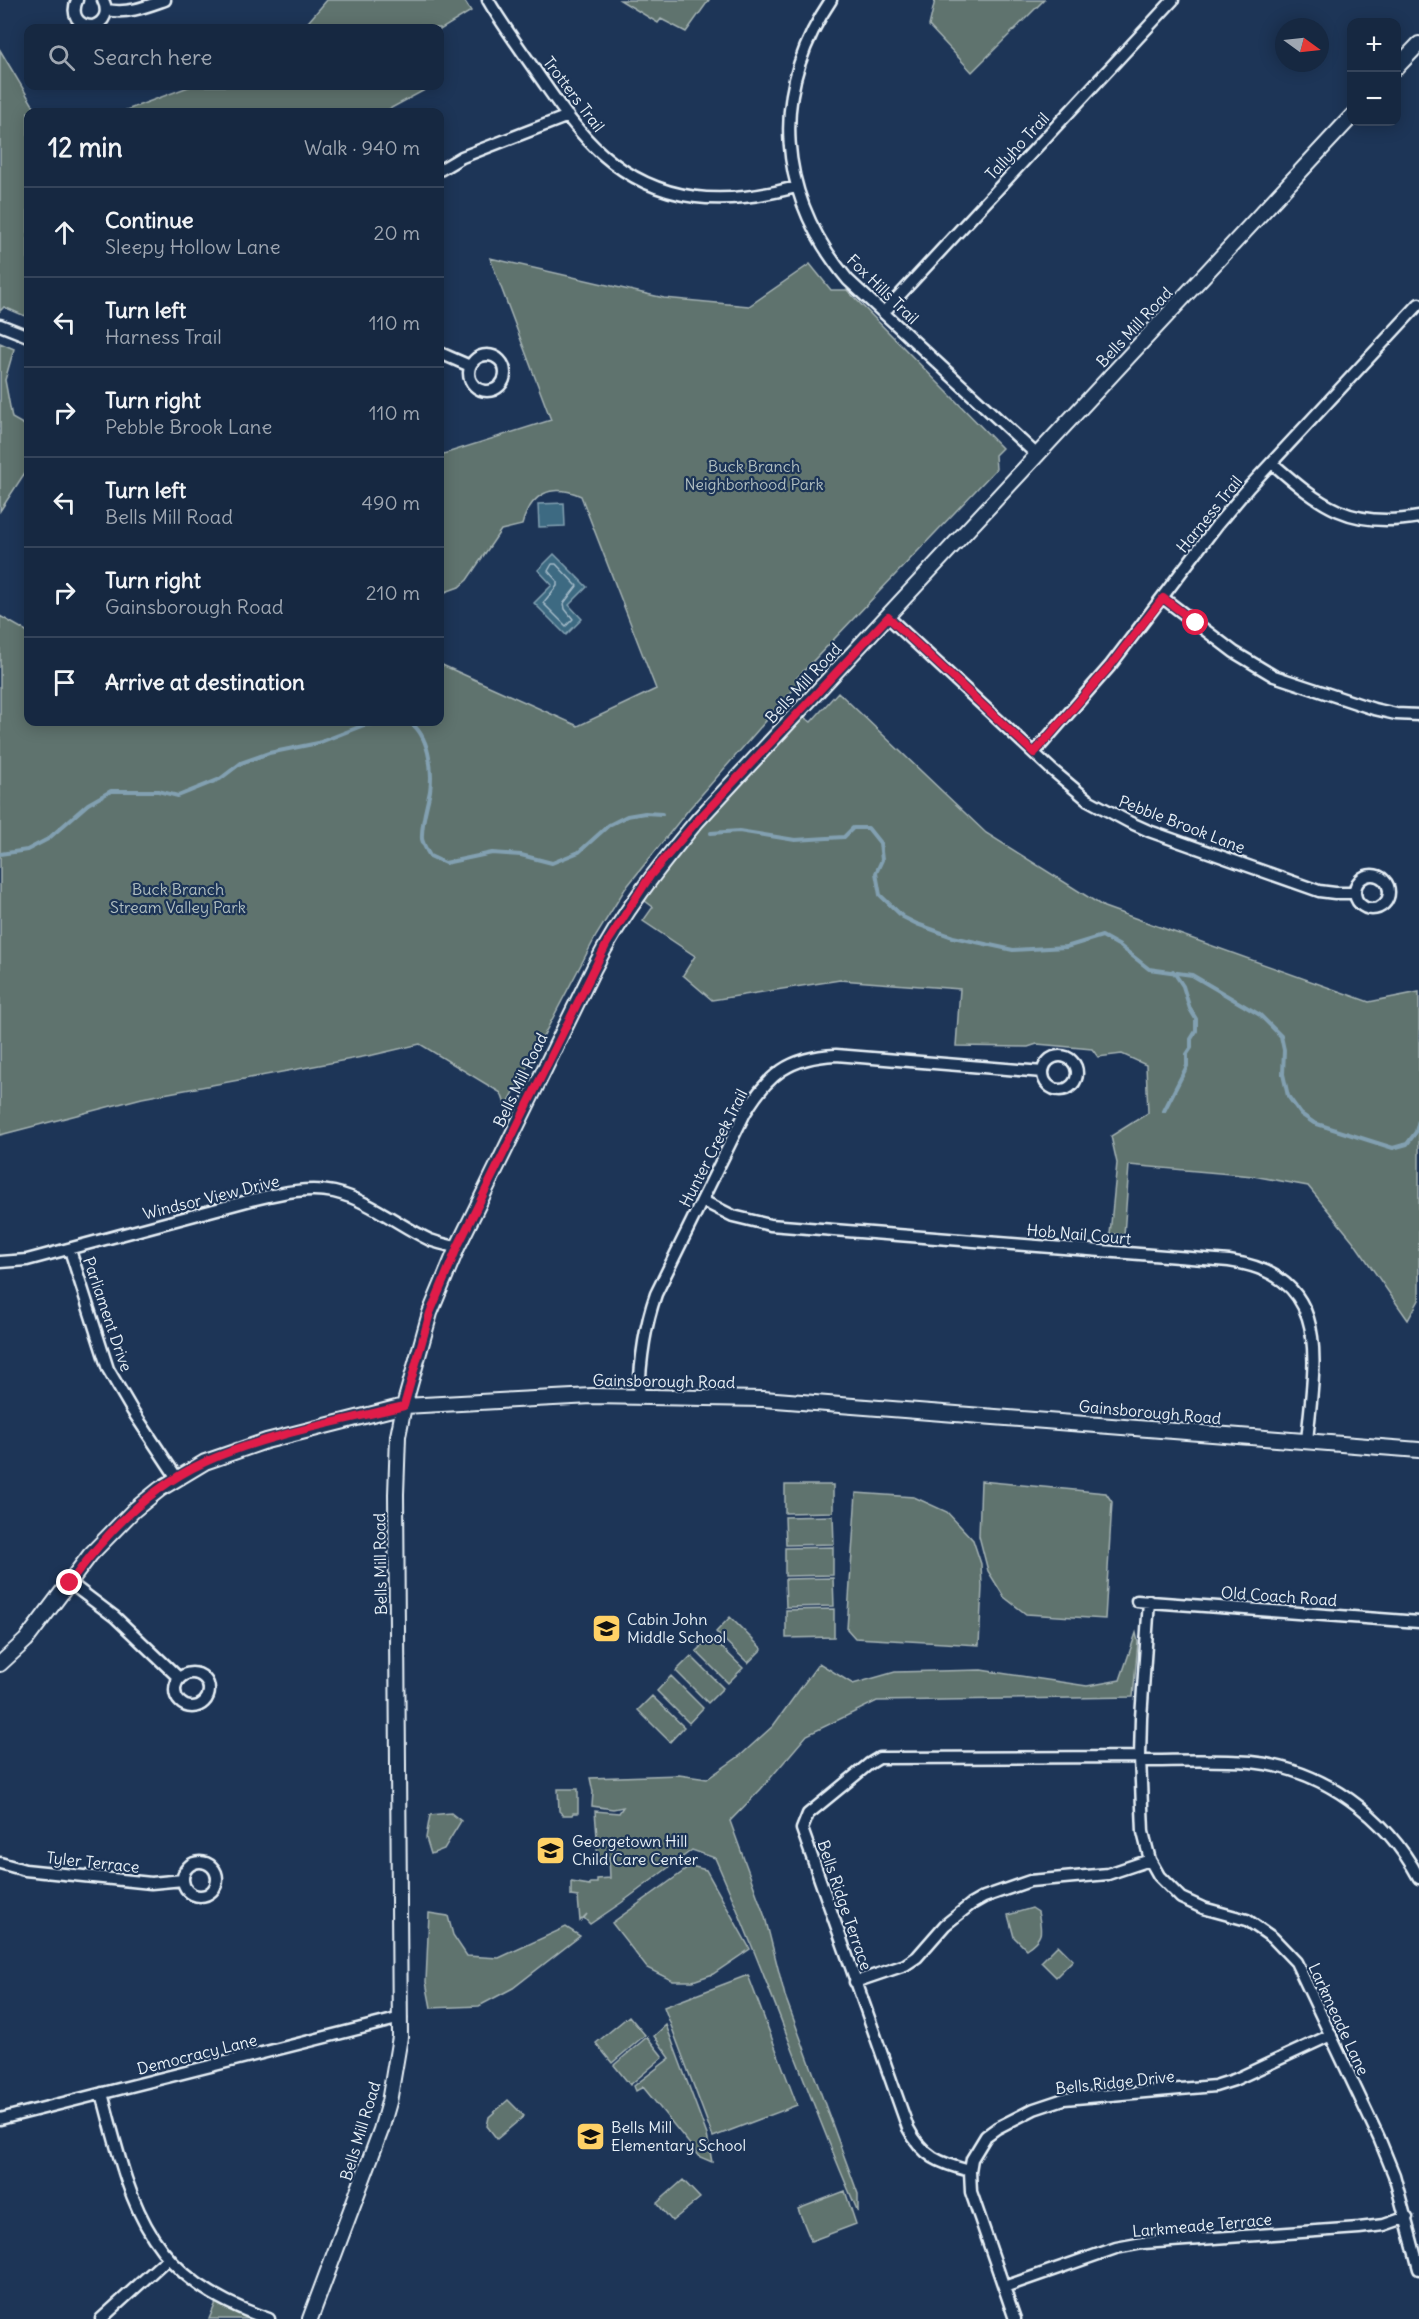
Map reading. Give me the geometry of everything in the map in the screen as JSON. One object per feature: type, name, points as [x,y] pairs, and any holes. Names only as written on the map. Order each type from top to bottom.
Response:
[{"type":"street","points":[[77,0],[75,15],[84,24]]},
{"type":"street","points":[[98,24],[106,16],[105,5],[121,12],[136,10],[165,0]]},
{"type":"street","name":"Trotters Trail","points":[[488,0],[568,116],[609,160],[641,180],[668,192],[731,199],[770,194],[796,187]]},
{"type":"street","name":"Fox Hills Trail","points":[[831,0],[812,32],[794,84],[789,114],[796,187],[811,222],[848,280],[1038,456]]},
{"type":"street","name":"Tallyho Trail","points":[[884,312],[1173,0]]},
{"type":"street","points":[[1401,63],[1419,44]]},
{"type":"street","points":[[444,168],[462,157],[568,116]]},
{"type":"street","name":"Bells Mill Road","points":[[310,2319],[383,2121],[394,2073],[401,2018],[396,1494],[398,1436],[430,1313],[457,1248],[598,959],[637,895],[697,821],[1347,121]]},
{"type":"street","name":"Harness Trail","points":[[1034,753],[1095,684],[1217,525],[1249,487],[1419,304]]},
{"type":"street","points":[[0,326],[24,335]]},
{"type":"street","points":[[444,355],[470,366]]},
{"type":"street","points":[[1272,464],[1313,499],[1342,513],[1393,521],[1419,517]]},
{"type":"street","points":[[1163,598],[1234,652],[1274,676],[1374,709],[1396,714],[1419,715]]},
{"type":"street","name":"Pebble Brook Lane","points":[[888,617],[1088,800],[1129,822],[1319,891],[1355,893]]},
{"type":"street","name":"Hunter Creek Trail","points":[[639,1397],[640,1359],[647,1320],[656,1294],[745,1113],[758,1090],[773,1075],[802,1060],[836,1055],[1043,1072]]},
{"type":"street","name":"Windsor View Drive","points":[[0,1262],[27,1260],[70,1250],[251,1200],[283,1193],[309,1191],[333,1192],[358,1200],[431,1240],[457,1248]]},
{"type":"street","name":"Hob Nail Court","points":[[703,1201],[733,1216],[770,1225],[1229,1261],[1262,1268],[1277,1277],[1296,1294],[1311,1324],[1314,1349],[1307,1441]]},
{"type":"street","name":"Parliament Drive","points":[[70,1250],[108,1369],[177,1478]]},
{"type":"street","name":"Gainsborough Road","points":[[0,1664],[26,1640],[90,1555],[134,1510],[177,1478],[205,1462],[266,1441],[404,1406],[529,1398],[639,1397],[813,1402],[1419,1450]]},
{"type":"street","points":[[70,1583],[115,1617],[179,1678]]},
{"type":"street","name":"Old Coach Road","points":[[1137,1601],[1419,1622]]},
{"type":"street","name":"Larkmeade Lane","points":[[1149,1601],[1140,1759],[1143,1832],[1150,1860],[1159,1876],[1181,1898],[1203,1908],[1247,1920],[1260,1928],[1285,1949],[1305,1978],[1394,2175],[1407,2217],[1419,2270]]},
{"type":"street","name":"Bells Ridge Terrace","points":[[970,2171],[932,2158],[915,2141],[908,2128],[802,1829],[808,1814],[868,1764],[885,1758],[1140,1759],[1251,1762],[1290,1770],[1343,1795],[1379,1824],[1403,1851],[1419,1878]]},
{"type":"street","points":[[855,1982],[905,1965],[917,1957],[945,1925],[984,1897],[1030,1881],[1108,1875],[1150,1860]]},
{"type":"street","name":"Tyler Terrace","points":[[0,1863],[25,1870],[151,1883],[183,1880]]},
{"type":"street","name":"Democracy Lane","points":[[0,2119],[401,2018]]},
{"type":"street","name":"Bells Ridge Drive","points":[[970,2171],[972,2159],[986,2136],[1034,2109],[1064,2099],[1215,2086],[1234,2080],[1331,2035]]},
{"type":"street","points":[[102,2093],[125,2179],[149,2233],[168,2258],[190,2278],[218,2298],[244,2311],[269,2319]]},
{"type":"street","points":[[970,2171],[971,2192],[1015,2319]]},
{"type":"street","name":"Larkmeade Terrace","points":[[1004,2287],[1116,2248],[1143,2243],[1359,2228],[1384,2225],[1407,2217]]},
{"type":"street","points":[[101,2319],[112,2315],[168,2258]]},
{"type":"green space","points":[[327,0],[464,0],[471,11],[444,28],[444,24],[306,24]]},
{"type":"green space","points":[[620,0],[709,0],[686,32],[661,19],[658,23]]},
{"type":"green space","points":[[935,0],[1044,0],[972,72],[929,26]]},
{"type":"green space","points":[[0,50],[35,108],[24,108],[24,316],[4,307],[0,311]]},
{"type":"green space","points":[[180,90],[425,90],[391,108],[132,108]]},
{"type":"green space","points":[[490,258],[664,298],[749,306],[810,264],[831,290],[847,290],[1002,448],[995,455],[996,469],[796,679],[800,682],[689,809],[625,889],[596,936],[506,1107],[501,1093],[420,1044],[373,1055],[142,1098],[0,1135],[0,616],[24,630],[24,726],[444,726],[444,666],[578,726],[656,689],[581,496],[560,491],[543,494],[530,506],[522,525],[501,530],[467,580],[459,587],[444,593],[444,454],[551,420]]},
{"type":"green space","points":[[0,343],[14,349],[5,380],[12,418],[24,425],[24,474],[0,511]]},
{"type":"green space","points":[[838,692],[986,833],[1104,907],[1369,1002],[1419,992],[1419,1300],[1408,1320],[1353,1241],[1308,1186],[1253,1176],[1129,1165],[1124,1235],[1110,1234],[1117,1163],[1111,1136],[1148,1113],[1146,1065],[1122,1054],[1098,1057],[1092,1049],[1037,1044],[1028,1047],[956,1046],[960,989],[840,980],[712,1000],[683,975],[695,956],[643,921],[653,907],[637,895],[797,713],[811,722]]},
{"type":"green space","points":[[981,1481],[1106,1493],[1112,1502],[1105,1619],[1026,1614],[1004,1597],[988,1571],[979,1536]]},
{"type":"green space","points":[[785,1485],[833,1485],[833,1512],[785,1513]]},
{"type":"green space","points":[[856,1493],[914,1497],[947,1512],[973,1540],[981,1564],[979,1645],[855,1638],[847,1629]]},
{"type":"green space","points":[[833,1516],[834,1544],[786,1545],[785,1517]]},
{"type":"green space","points":[[833,1547],[833,1575],[785,1576],[785,1548]]},
{"type":"green space","points":[[833,1578],[834,1606],[786,1607],[785,1579]]},
{"type":"green space","points":[[834,1609],[834,1637],[786,1638],[786,1610]]},
{"type":"green space","points":[[730,1617],[762,1649],[748,1663],[716,1632]]},
{"type":"green space","points":[[1136,1633],[1138,1642],[1133,1697],[877,1701],[807,1735],[730,1821],[765,1917],[785,1996],[858,2194],[858,2212],[715,1858],[692,1850],[590,1924],[584,1918],[587,1914],[580,1921],[578,1897],[571,1896],[571,1882],[590,1885],[590,1883],[597,1883],[597,1879],[610,1878],[609,1857],[598,1857],[597,1846],[601,1846],[601,1838],[597,1837],[595,1811],[619,1813],[623,1807],[613,1809],[592,1806],[593,1792],[590,1778],[679,1775],[707,1779],[741,1755],[773,1726],[819,1663],[853,1684],[895,1672],[981,1670],[1087,1686],[1120,1680]]},
{"type":"green space","points":[[711,1637],[743,1668],[728,1683],[696,1651]]},
{"type":"green space","points":[[691,1656],[723,1688],[708,1703],[676,1671]]},
{"type":"green space","points":[[671,1676],[703,1708],[689,1723],[657,1691]]},
{"type":"green space","points":[[652,1696],[684,1727],[670,1742],[638,1710]]},
{"type":"green space","points":[[558,1789],[578,1789],[578,1813],[563,1815],[559,1811]]},
{"type":"green space","points":[[451,1813],[461,1821],[444,1849],[431,1854],[426,1838],[430,1815]]},
{"type":"green space","points":[[691,1866],[706,1870],[750,1949],[713,1974],[693,1981],[673,1981],[647,1968],[612,1923]]},
{"type":"green space","points":[[1032,1908],[1038,1912],[1040,1934],[1036,1941],[1026,1949],[1014,1937],[1008,1915]]},
{"type":"green space","points":[[429,1913],[448,1916],[453,1935],[467,1956],[499,1958],[566,1927],[580,1936],[513,1988],[479,2006],[431,2008],[426,1982]]},
{"type":"green space","points":[[1058,1945],[1073,1960],[1056,1977],[1041,1962]]},
{"type":"green space","points":[[748,1975],[797,2105],[713,2137],[664,2007]]},
{"type":"green space","points":[[629,2016],[645,2035],[612,2063],[596,2043]]},
{"type":"green space","points":[[666,2025],[707,2135],[712,2162],[700,2157],[643,2087],[636,2091],[634,2086],[670,2058],[654,2036]]},
{"type":"green space","points":[[647,2037],[663,2057],[630,2085],[614,2065]]},
{"type":"green space","points":[[508,2100],[524,2116],[497,2139],[487,2126],[489,2117]]},
{"type":"green space","points":[[683,2180],[700,2198],[672,2221],[657,2203]]},
{"type":"green space","points":[[845,2191],[856,2224],[811,2241],[798,2209]]},
{"type":"green space","points":[[218,2298],[269,2319],[209,2319]]},
{"type":"water","points":[[564,503],[565,526],[539,527],[538,504]]},
{"type":"water","points":[[554,554],[587,587],[569,605],[582,619],[566,635],[534,603],[552,585],[538,570]]},
{"type":"waterway","points":[[0,854],[27,850],[48,839],[88,804],[111,791],[158,791],[178,796],[220,779],[241,763],[269,753],[318,743],[361,726]]},
{"type":"waterway","points":[[414,726],[425,744],[431,773],[422,839],[430,856],[445,863],[492,853],[521,855],[552,863],[579,852],[609,825],[627,816],[645,813],[662,814]]},
{"type":"waterway","points":[[711,833],[739,831],[795,840],[844,837],[853,828],[868,828],[880,843],[882,860],[876,873],[880,895],[903,917],[953,937],[1013,950],[1066,947],[1102,936],[1120,946],[1149,969],[1192,975],[1260,1015],[1281,1036],[1284,1050],[1283,1074],[1288,1096],[1301,1114],[1314,1123],[1393,1148],[1407,1144],[1416,1132],[1419,1120]]},
{"type":"waterway","points":[[1164,1111],[1187,1066],[1187,1054],[1196,1031],[1196,1019],[1190,1009],[1183,986],[1173,971]]},
{"type":"place","name":"Cabin John Middle School","points":[[606,1628]]},
{"type":"place","name":"Georgetown Hill Child Care Center","points":[[551,1850]]},
{"type":"place","name":"Bells Mill Elementary School","points":[[590,2136]]},
{"type":"route","points":[[70,1583],[90,1555],[134,1510],[160,1489],[205,1462],[266,1441],[404,1406],[430,1313],[457,1248],[607,943],[650,876],[697,821],[888,617],[1034,753],[1110,666],[1163,598],[1196,623]]},
{"type":"park label","name":"Buck Branch Neighborhood Park","points":[[754,475]]},
{"type":"park label","name":"Buck Branch Stream Valley Park","points":[[178,898]]}]
